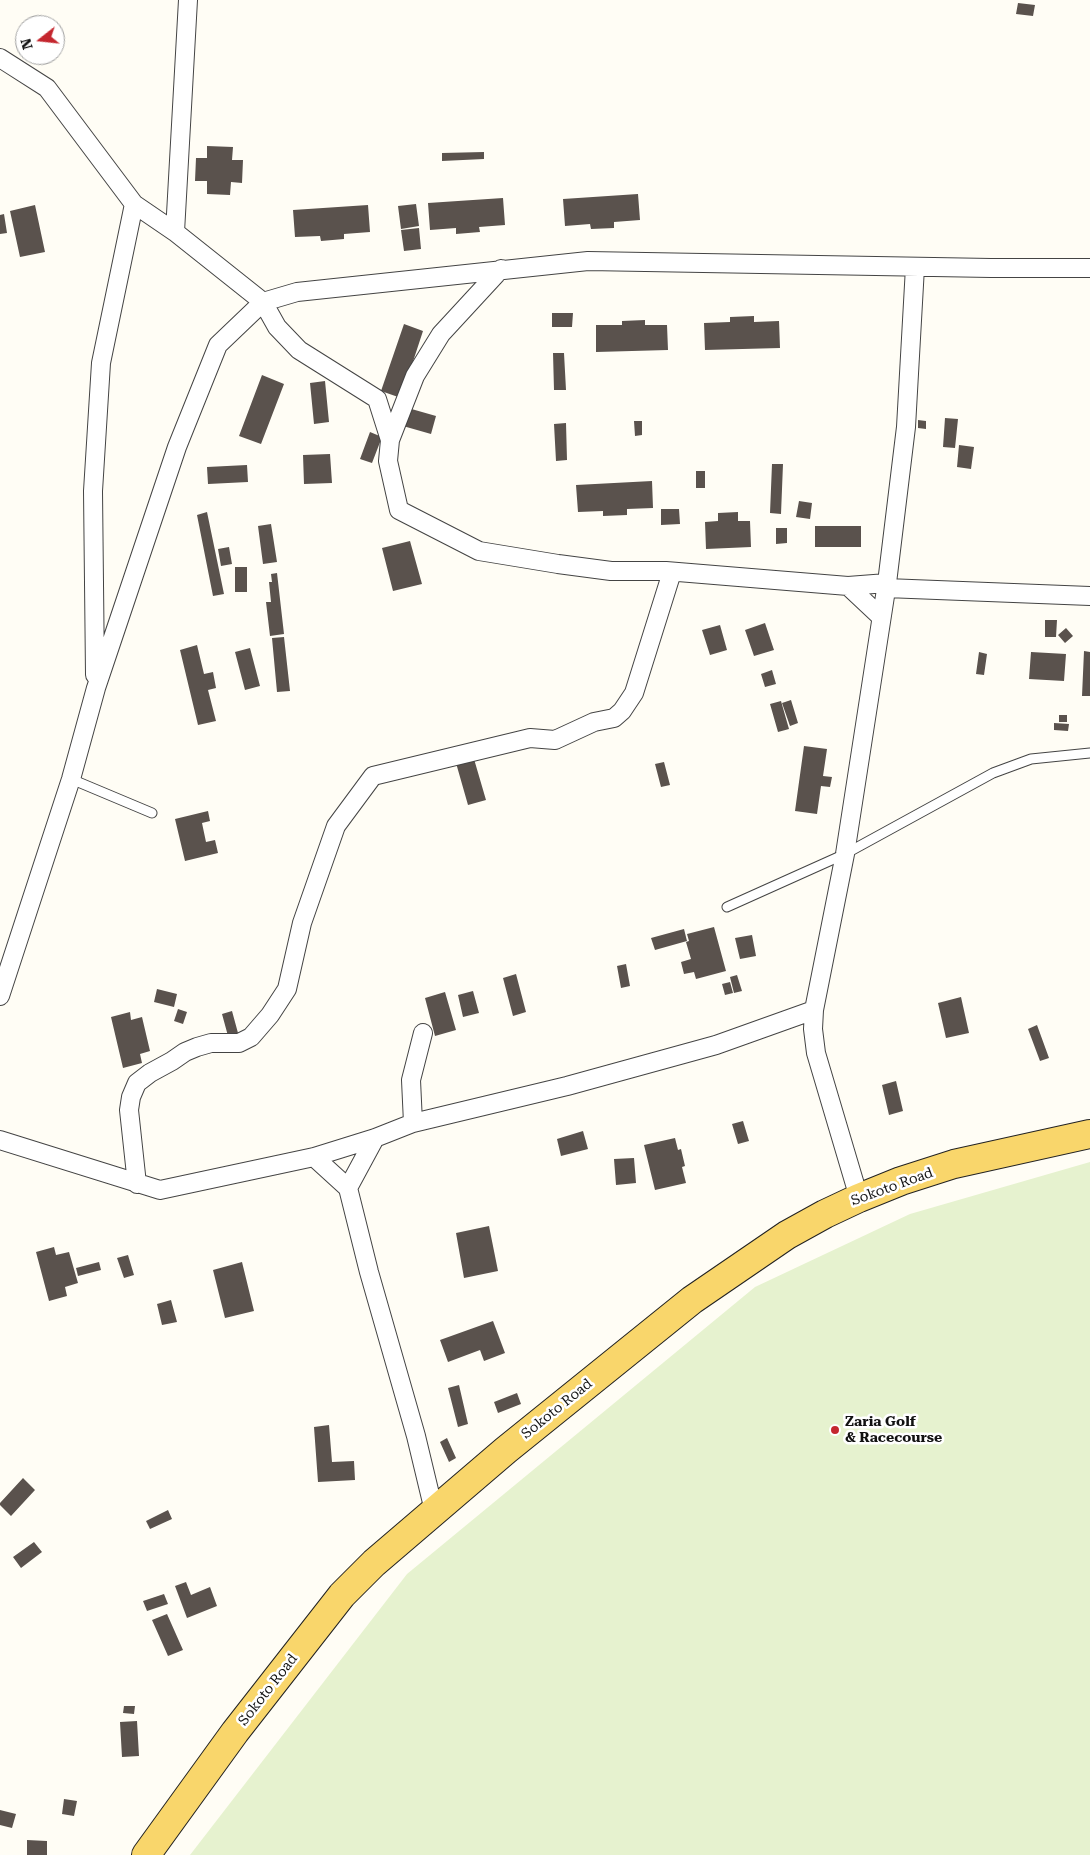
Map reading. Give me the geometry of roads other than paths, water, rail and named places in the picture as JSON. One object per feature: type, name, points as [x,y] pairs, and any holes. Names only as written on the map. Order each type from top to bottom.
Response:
[{"type":"main road","name":"Sokoto Road","points":[[146,1855],[235,1732],[342,1595],[374,1563],[506,1450],[692,1300],[787,1236],[824,1214],[859,1198],[901,1181],[954,1164],[1090,1134]]},
{"type":"main road","name":"Sokoto Road","points":[[165,1855],[245,1745],[358,1602],[383,1577],[515,1465],[700,1315],[794,1251],[831,1230],[865,1214],[906,1198],[959,1181],[1090,1152]]},
{"type":"street","points":[[176,232],[188,0]]},
{"type":"street","points":[[0,58],[47,88],[134,204],[176,232],[263,302],[277,327],[299,350],[377,399],[390,440]]},
{"type":"street","points":[[96,688],[93,491],[101,363],[134,204]]},
{"type":"street","points":[[0,996],[71,779],[96,688],[177,447],[218,345],[263,302],[297,292],[588,261],[1090,268]]},
{"type":"street","points":[[859,1198],[816,1053],[813,1030],[814,1010],[845,854],[886,585],[906,427],[915,267]]},
{"type":"street","points":[[501,269],[441,334],[415,376],[390,440],[388,461],[399,510],[479,551],[611,571],[672,572],[848,586],[886,585],[1090,596]]},
{"type":"street","points":[[137,1184],[129,1110],[130,1097],[137,1082],[150,1072],[197,1047],[211,1043],[239,1043],[251,1037],[270,1015],[287,989],[302,923],[336,826],[373,776],[530,738],[555,740],[594,722],[614,718],[622,711],[634,693],[672,572]]},
{"type":"street","points":[[848,586],[881,617]]},
{"type":"street","points":[[0,1140],[160,1190],[314,1157],[375,1138],[413,1123],[566,1086],[716,1045],[814,1010]]},
{"type":"street","points":[[413,1123],[411,1080],[422,1033]]},
{"type":"street","points":[[348,1188],[375,1138]]},
{"type":"street","points":[[314,1157],[348,1188],[369,1272],[390,1338],[434,1511]]},
{"type":"lane","points":[[727,907],[845,854],[993,773],[1031,759],[1090,753]]},
{"type":"lane","points":[[71,779],[152,813]]},
{"type":"place","name":"Zaria Golf & Racecourse","points":[[835,1430]]}]
